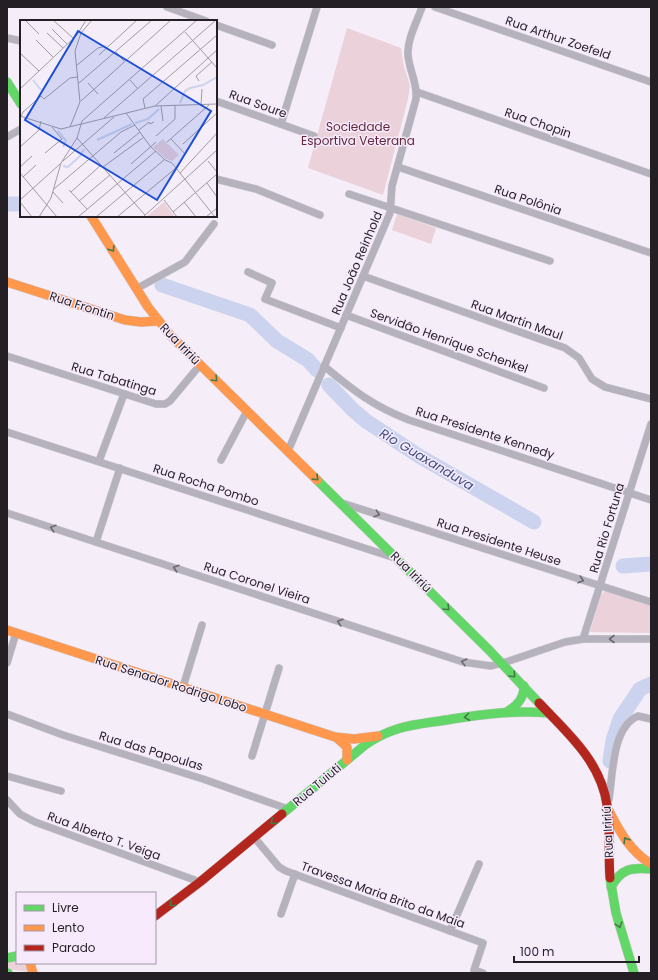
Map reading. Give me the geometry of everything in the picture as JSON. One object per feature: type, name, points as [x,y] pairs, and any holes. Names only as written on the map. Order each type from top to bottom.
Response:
[{"type":"main road","points":[[7,82],[20,102]]},
{"type":"main road","name":"Rua Iririú","points":[[92,217],[136,289],[158,321],[200,365],[502,663],[579,744],[591,761],[602,784],[608,809],[611,887],[617,917],[634,973]]},
{"type":"main road","name":"Rua Frontin","points":[[7,282],[124,320],[141,323],[158,321]]},
{"type":"main road","name":"Rua Senador Rodrigo Lobo","points":[[12,632],[335,737],[354,739],[380,736]]},
{"type":"main road","name":"Rua Tuiuti","points":[[506,712],[517,706],[522,701],[524,686]]},
{"type":"main road","name":"Rua Tuiuti","points":[[156,915],[200,882],[347,760],[380,736],[403,727],[506,712],[532,711],[548,713]]},
{"type":"main road","name":"Rua Senador Rodrigo Lobo","points":[[335,737],[345,743],[348,748],[347,760]]},
{"type":"main road","points":[[608,809],[635,854],[651,864]]},
{"type":"main road","points":[[611,887],[617,876],[626,870],[631,868],[651,869]]},
{"type":"street","points":[[167,7],[203,20]]},
{"type":"street","points":[[281,124],[317,7]]},
{"type":"street","name":"Rua João Reinhold","points":[[288,451],[390,213],[391,194],[417,92],[409,63],[408,48],[422,7]]},
{"type":"street","name":"Rua Arthur Zoefeld","points":[[434,7],[651,82]]},
{"type":"street","points":[[217,25],[272,45]]},
{"type":"street","points":[[7,38],[20,41]]},
{"type":"street","name":"Rua Chopin","points":[[417,92],[651,174]]},
{"type":"street","name":"Rua Soure","points":[[217,101],[314,136]]},
{"type":"street","points":[[7,137],[20,130]]},
{"type":"street","name":"Rua Polônia","points":[[398,167],[651,254]]},
{"type":"street","points":[[217,179],[256,189],[320,215]]},
{"type":"street","points":[[350,194],[550,262]]},
{"type":"street","points":[[136,289],[185,262],[214,224]]},
{"type":"street","points":[[248,272],[272,283],[265,299],[341,328]]},
{"type":"street","name":"Rua Martin Maul","points":[[363,276],[565,348],[579,358],[592,379],[605,387],[651,399]]},
{"type":"street","name":"Servidão Henrique Schenkel","points":[[346,315],[544,388]]},
{"type":"street","name":"Rua Tabatinga","points":[[7,356],[156,404],[165,404],[173,397],[200,365]]},
{"type":"street","name":"Rua Presidente Kennedy","points":[[323,369],[365,399],[392,413],[651,500]]},
{"type":"street","points":[[99,461],[124,394]]},
{"type":"street","points":[[221,460],[247,411]]},
{"type":"street","name":"Rua Rio Fortuna","points":[[583,639],[651,424]]},
{"type":"street","name":"Rua Rocha Pombo","points":[[7,432],[398,560]]},
{"type":"street","points":[[96,542],[120,468]]},
{"type":"street","name":"Rua Presidente Heuse","points":[[340,503],[651,602]]},
{"type":"street","name":"Rua Coronel Vieira","points":[[7,513],[463,662],[491,666],[545,648],[583,639],[651,639]]},
{"type":"street","points":[[182,687],[202,625]]},
{"type":"street","points":[[7,663],[12,632]]},
{"type":"street","points":[[252,756],[279,668]]},
{"type":"street","name":"Rua das Papoulas","points":[[7,714],[63,735],[203,779],[288,809]]},
{"type":"street","points":[[608,809],[617,745],[622,731],[629,721],[638,716],[651,719]]},
{"type":"street","points":[[7,776],[61,791]]},
{"type":"street","name":"Rua Alberto T. Veiga","points":[[7,800],[20,814],[35,822],[200,882]]},
{"type":"street","name":"Travessa Maria Brito da Maia","points":[[254,837],[279,867],[483,943],[474,970],[483,973]]},
{"type":"street","points":[[450,931],[479,864]]},
{"type":"street","points":[[281,914],[295,874]]},
{"type":"green space","name":"Sociedade Esportiva Veterana","points":[[347,28],[401,48],[404,67],[410,85],[408,99],[383,195],[308,168]]},
{"type":"green space","points":[[397,214],[436,228],[431,244],[392,230]]},
{"type":"green space","points":[[606,590],[651,603],[651,633],[590,632],[601,595]]},
{"type":"green space","points":[[16,960],[16,964],[28,964],[28,972],[7,969],[7,962]]},
{"type":"waterway","name":"Rio Guaxanduva","points":[[7,204],[20,204]]},
{"type":"waterway","name":"Rio Guaxanduva","points":[[162,285],[250,315],[277,341],[308,360],[317,370]]},
{"type":"waterway","name":"Rio Guaxanduva","points":[[329,385],[366,421],[419,456],[534,522]]},
{"type":"waterway","name":"Rio Guaxanduva","points":[[623,566],[651,564]]},
{"type":"waterway","name":"Rio Guaxanduva","points":[[610,761],[613,740],[620,719],[640,689],[651,684]]},
{"type":"traffic: fast","points":[[7,82],[20,102]]},
{"type":"traffic: fast","points":[[317,480],[489,650],[539,703]]},
{"type":"traffic: fast","points":[[508,711],[520,701],[524,686]]},
{"type":"traffic: fast","points":[[282,814],[365,745],[386,733],[417,724],[500,713],[549,713]]},
{"type":"traffic: fast","points":[[611,887],[619,876],[627,870],[638,868],[651,869]]},
{"type":"traffic: fast","points":[[610,878],[616,913],[634,973]]},
{"type":"traffic: fast","points":[[7,958],[16,956]]},
{"type":"traffic: slow","points":[[92,217],[148,307],[171,336],[317,480]]},
{"type":"traffic: slow","points":[[7,282],[125,320],[141,322],[158,321]]},
{"type":"traffic: slow","points":[[7,630],[335,737],[354,739],[378,736]]},
{"type":"traffic: slow","points":[[337,738],[347,747],[347,760]]},
{"type":"traffic: slow","points":[[609,811],[631,847],[651,864]]},
{"type":"traffic: slow","points":[[30,964],[33,973]]},
{"type":"traffic: jam","points":[[539,703],[582,749],[598,775],[604,790],[607,805],[610,878]]},
{"type":"traffic: jam","points":[[156,915],[200,882],[282,814]]}]
